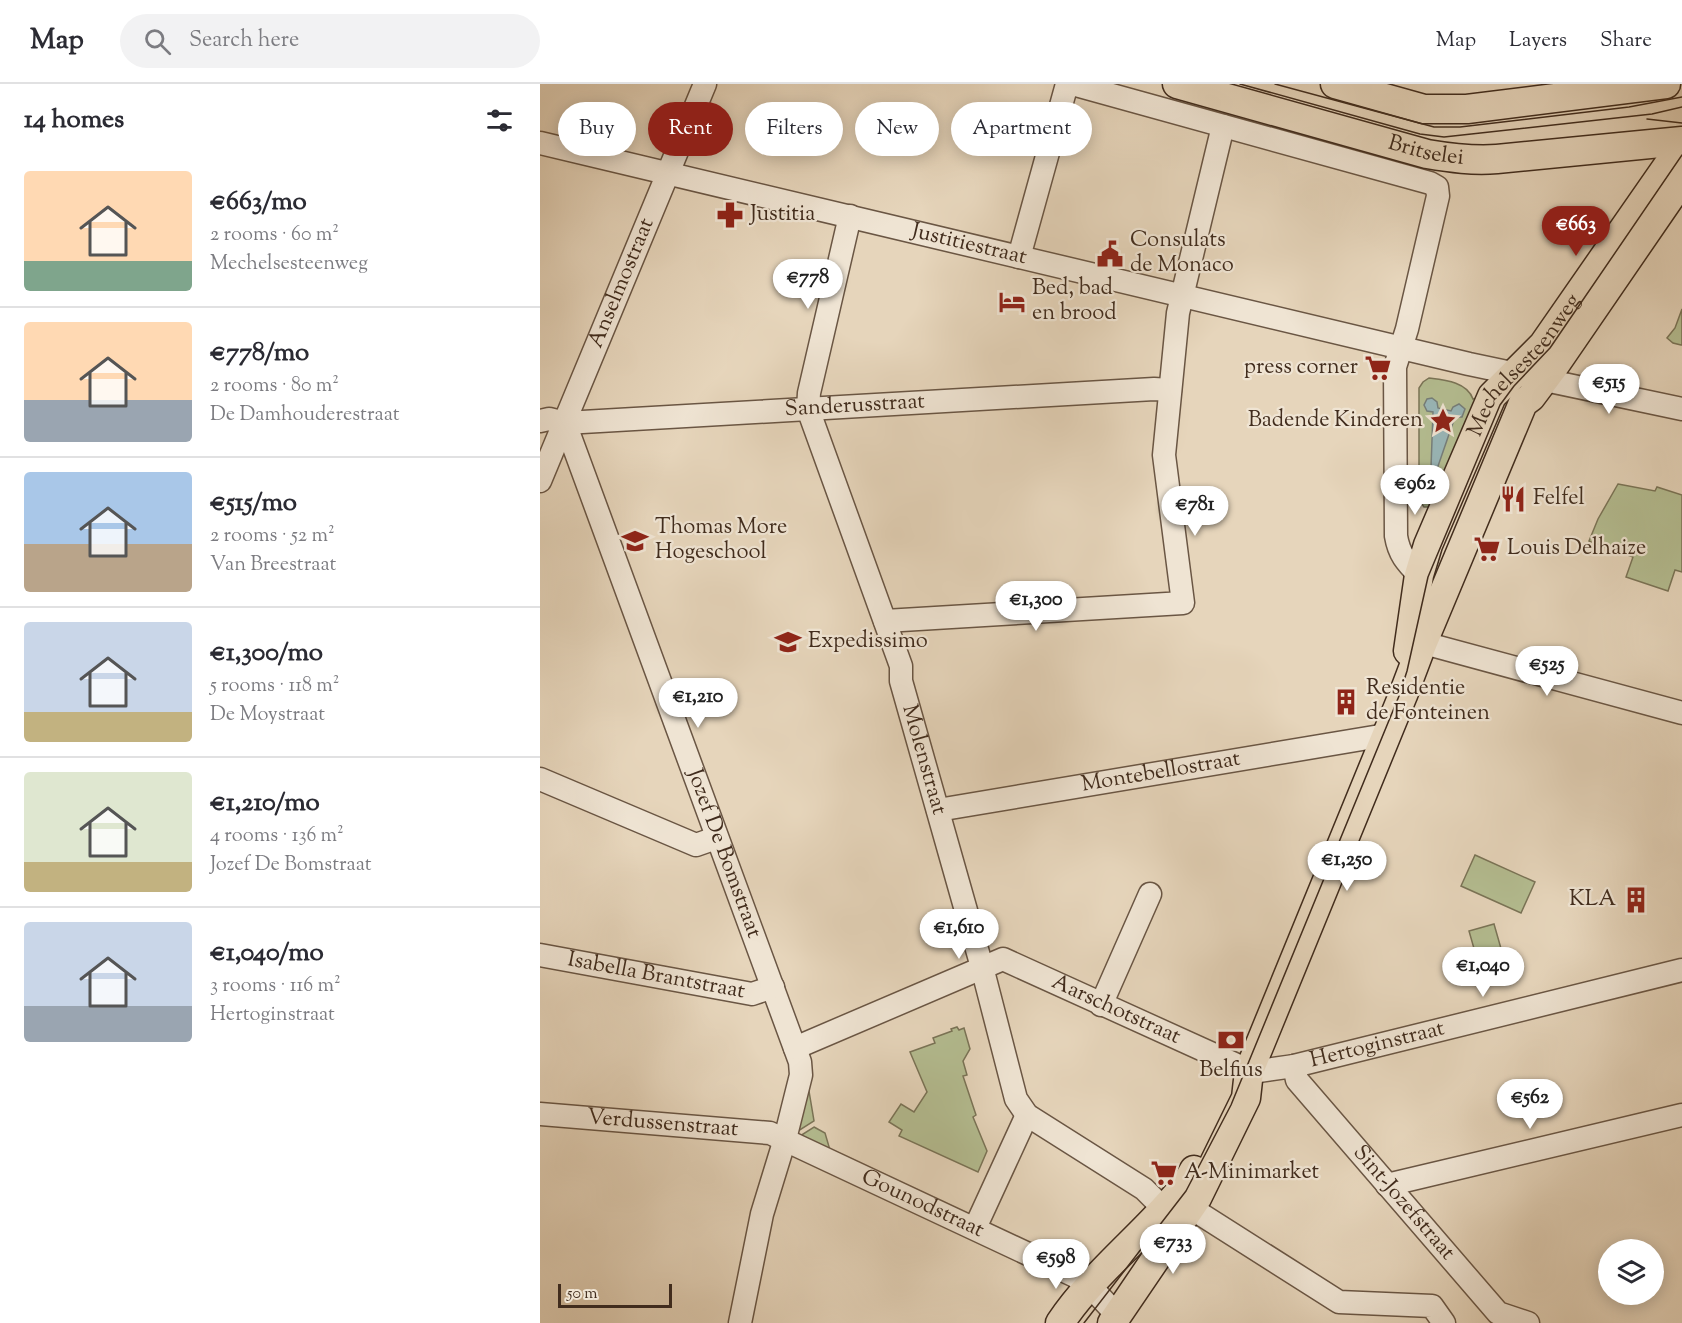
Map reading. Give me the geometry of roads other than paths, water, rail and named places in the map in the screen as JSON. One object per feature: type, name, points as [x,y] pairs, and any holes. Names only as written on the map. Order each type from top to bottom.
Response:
[{"type":"main road","name":"Britselei","points":[[1177,84],[1427,154],[1449,158],[1497,159],[1682,143]]},
{"type":"main road","name":"Britselei","points":[[1335,84],[1424,109],[1444,111],[1467,110],[1619,87],[1666,84]]},
{"type":"main road","points":[[1392,84],[1425,93],[1449,95],[1547,84]]},
{"type":"main road","name":"Mechelsesteenweg","points":[[1416,641],[1419,574],[1428,545],[1492,396],[1544,345],[1682,143]]},
{"type":"main road","name":"Mechelsesteenweg","points":[[1115,1319],[1178,1209],[1183,1189],[1233,1092],[1249,1071],[1403,695],[1416,641],[1523,403],[1532,397],[1682,180]]},
{"type":"main road","name":"Mechelsesteenweg","points":[[1060,1323],[1090,1286],[1178,1209]]},
{"type":"street","name":"Anselmostraat","points":[[540,482],[705,84]]},
{"type":"street","points":[[1019,257],[1067,84]]},
{"type":"street","name":"Britselei","points":[[1072,84],[1430,183],[1438,189],[1413,307],[1401,348]]},
{"type":"street","points":[[885,621],[1184,603],[1164,455],[1178,314],[1223,126]]},
{"type":"street","name":"Justitiestraat","points":[[540,143],[1401,348],[1682,409]]},
{"type":"street","points":[[808,409],[809,393],[850,216]]},
{"type":"street","points":[[1401,348],[1395,367],[1396,536],[1405,562],[1419,574]]},
{"type":"street","name":"Sanderusstraat","points":[[540,422],[549,419],[565,423],[1154,388],[1170,390]]},
{"type":"street","name":"Molenstraat","points":[[808,409],[901,666],[901,681],[982,967],[1016,1099],[1027,1115]]},
{"type":"street","name":"Jozef De Bomstraat","points":[[565,423],[800,1062],[801,1075],[785,1139],[762,1214],[740,1323]]},
{"type":"street","points":[[1416,641],[1682,713]]},
{"type":"street","name":"Montebellostraat","points":[[938,810],[1386,735]]},
{"type":"street","points":[[540,779],[696,845],[716,838]]},
{"type":"street","points":[[1101,1005],[1150,894]]},
{"type":"street","name":"Isabella Brantstraat","points":[[540,955],[752,994],[773,987]]},
{"type":"street","name":"Aarschotstraat","points":[[795,1048],[1003,959],[1249,1071]]},
{"type":"street","name":"Hertoginstraat","points":[[1249,1071],[1264,1072],[1294,1066],[1682,970]]},
{"type":"street","name":"Sint-Jozefstraat","points":[[1294,1066],[1297,1080],[1498,1313],[1528,1323]]},
{"type":"street","points":[[975,1228],[1027,1115],[1144,1189],[1339,1302],[1432,1306],[1444,1323]]},
{"type":"street","points":[[1387,1185],[1682,1115]]},
{"type":"street","name":"Verdussenstraat","points":[[540,1118],[770,1133],[785,1139]]},
{"type":"street","name":"Gounodstraat","points":[[785,1139],[1075,1276],[1090,1286]]},
{"type":"street","name":"Mechelsesteenweg","points":[[1090,1286],[1115,1319]]},
{"type":"water","points":[[1432,398],[1437,402],[1438,408],[1451,411],[1459,404],[1465,409],[1462,417],[1455,417],[1437,469],[1439,478],[1429,482],[1425,477],[1431,468],[1433,412],[1427,411],[1424,405],[1427,399]]},
{"type":"tram line","points":[[1240,84],[1420,134],[1444,137],[1652,114],[1682,107]]},
{"type":"tram line","points":[[1275,84],[1434,127],[1460,127],[1629,107],[1682,97]]},
{"type":"tram line","points":[[1647,119],[1682,123]]},
{"type":"tram line","points":[[1084,1323],[1186,1191],[1231,1105],[1399,696],[1407,671],[1428,577],[1500,405],[1514,386],[1550,348],[1682,155]]},
{"type":"place","name":"Justitia","points":[[730,215]]},
{"type":"place","name":"Consulats de Monaco","points":[[1110,254]]},
{"type":"place","name":"Bed, bad en brood","points":[[1012,302]]},
{"type":"place","name":"press corner","points":[[1378,368]]},
{"type":"place","name":"Badende Kinderen","points":[[1443,421]]},
{"type":"place","name":"Felfel","points":[[1513,499]]},
{"type":"place","name":"Thomas More Hogeschool","points":[[635,541]]},
{"type":"place","name":"Louis Delhaize","points":[[1487,549]]},
{"type":"place","name":"Expedissimo","points":[[788,642]]},
{"type":"place","name":"Residentie de Fonteinen","points":[[1346,702]]},
{"type":"place","name":"KLA","points":[[1636,900]]},
{"type":"place","name":"Belfius","points":[[1231,1040]]},
{"type":"place","name":"A-Minimarket","points":[[1164,1173]]}]
